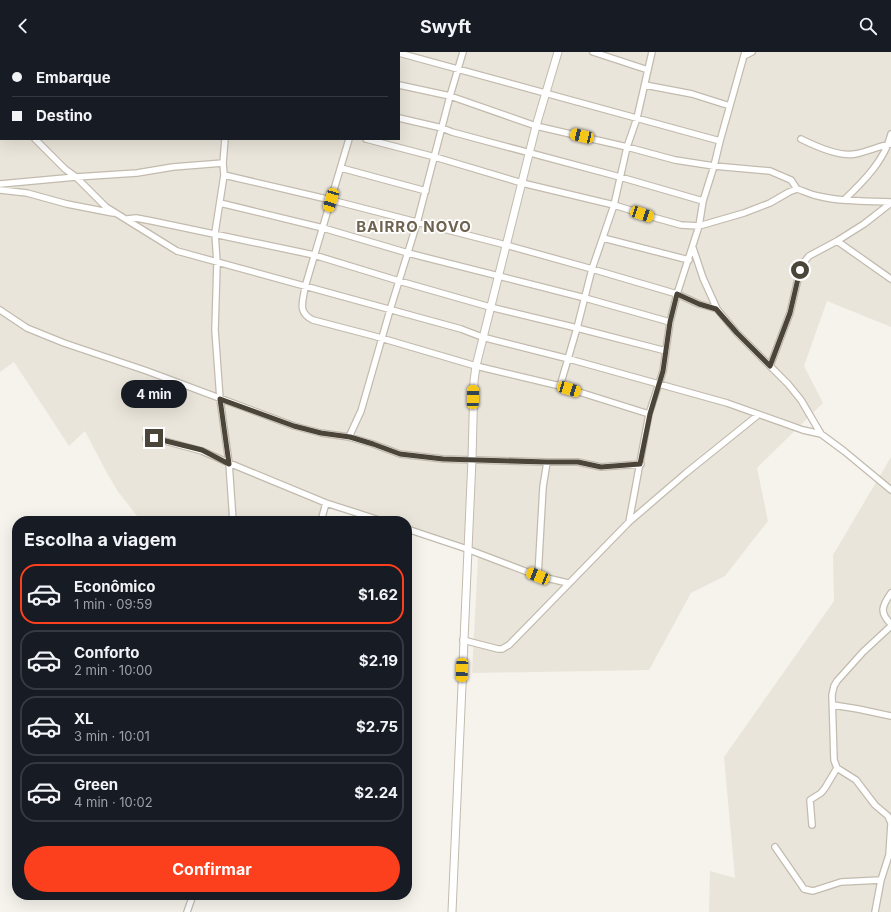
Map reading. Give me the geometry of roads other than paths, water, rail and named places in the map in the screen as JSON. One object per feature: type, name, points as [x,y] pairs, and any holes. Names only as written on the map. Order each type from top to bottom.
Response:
[{"type":"street","points":[[350,437],[361,411],[417,223],[463,52]]},
{"type":"street","points":[[452,912],[474,382],[482,337],[497,276],[536,126],[558,52]]},
{"type":"street","points":[[593,52],[648,70]]},
{"type":"street","points":[[560,386],[592,269],[614,205],[627,147],[637,118],[652,52]]},
{"type":"street","points":[[629,522],[650,414],[659,385],[670,322],[677,294],[693,248],[699,226],[703,201],[745,54],[752,52]]},
{"type":"street","points":[[400,53],[546,92],[720,141]]},
{"type":"street","points":[[400,85],[450,96],[536,126],[627,147],[675,160],[714,166],[770,171],[791,180],[797,189],[816,196],[844,200],[891,202]]},
{"type":"street","points":[[644,85],[692,94],[730,106]]},
{"type":"street","points":[[400,118],[442,128],[703,201]]},
{"type":"street","points":[[844,200],[868,176],[890,145],[891,134]]},
{"type":"street","points":[[802,139],[816,146],[845,154],[856,154],[890,145]]},
{"type":"street","points":[[36,140],[65,169],[76,177],[106,206],[177,251],[727,404],[821,434],[891,490]]},
{"type":"street","points":[[225,140],[223,163],[224,175],[216,234],[217,263],[215,330],[220,399],[229,464],[233,516]]},
{"type":"street","points":[[349,140],[305,287],[302,310],[306,317],[476,366],[560,386],[650,414]]},
{"type":"street","points":[[370,140],[435,157],[522,183],[614,205],[681,225],[699,226],[756,209],[797,189]]},
{"type":"street","points":[[0,184],[137,173],[172,167],[223,163]]},
{"type":"street","points":[[341,168],[426,191]]},
{"type":"street","points":[[224,175],[331,200],[506,245],[677,294],[699,304],[716,309]]},
{"type":"street","points":[[0,190],[27,193],[67,204],[115,213]]},
{"type":"street","points":[[770,366],[790,313],[800,270],[804,262],[809,256],[864,224],[891,202]]},
{"type":"street","points":[[220,203],[323,228],[408,253],[584,298],[670,322]]},
{"type":"street","points":[[127,219],[136,218],[152,221],[314,256],[399,282],[490,307],[666,351]]},
{"type":"street","points":[[603,238],[689,260]]},
{"type":"street","points":[[837,241],[891,279]]},
{"type":"street","points":[[693,248],[703,278],[716,309],[737,333],[788,384],[801,400],[821,434]]},
{"type":"street","points":[[0,310],[27,328],[52,338],[147,371],[294,426],[321,433],[350,437],[400,454],[443,459],[578,462],[601,467],[640,464]]},
{"type":"street","points":[[463,640],[498,649],[505,647],[629,522],[686,472],[758,415]]},
{"type":"street","points":[[146,439],[154,438],[202,450],[229,464],[326,503],[366,516]]},
{"type":"street","points":[[538,576],[543,487],[547,462]]},
{"type":"street","points":[[322,516],[326,503]]},
{"type":"street","points":[[412,531],[467,549],[538,576],[568,583]]},
{"type":"street","points":[[875,912],[881,880],[890,854],[891,824],[888,816],[875,805],[856,780],[837,768],[834,760],[833,705],[834,686],[837,681],[863,652],[891,625],[882,611],[886,600],[891,593]]},
{"type":"street","points":[[833,705],[891,716]]},
{"type":"street","points":[[812,826],[810,800],[821,793],[837,768]]},
{"type":"street","points":[[775,847],[802,886],[808,890],[818,890],[841,882],[881,880]]},
{"type":"street","points":[[187,912],[191,900]]},
{"type":"district","name":"BAIRRO NOVO","points":[[414,226]]}]
